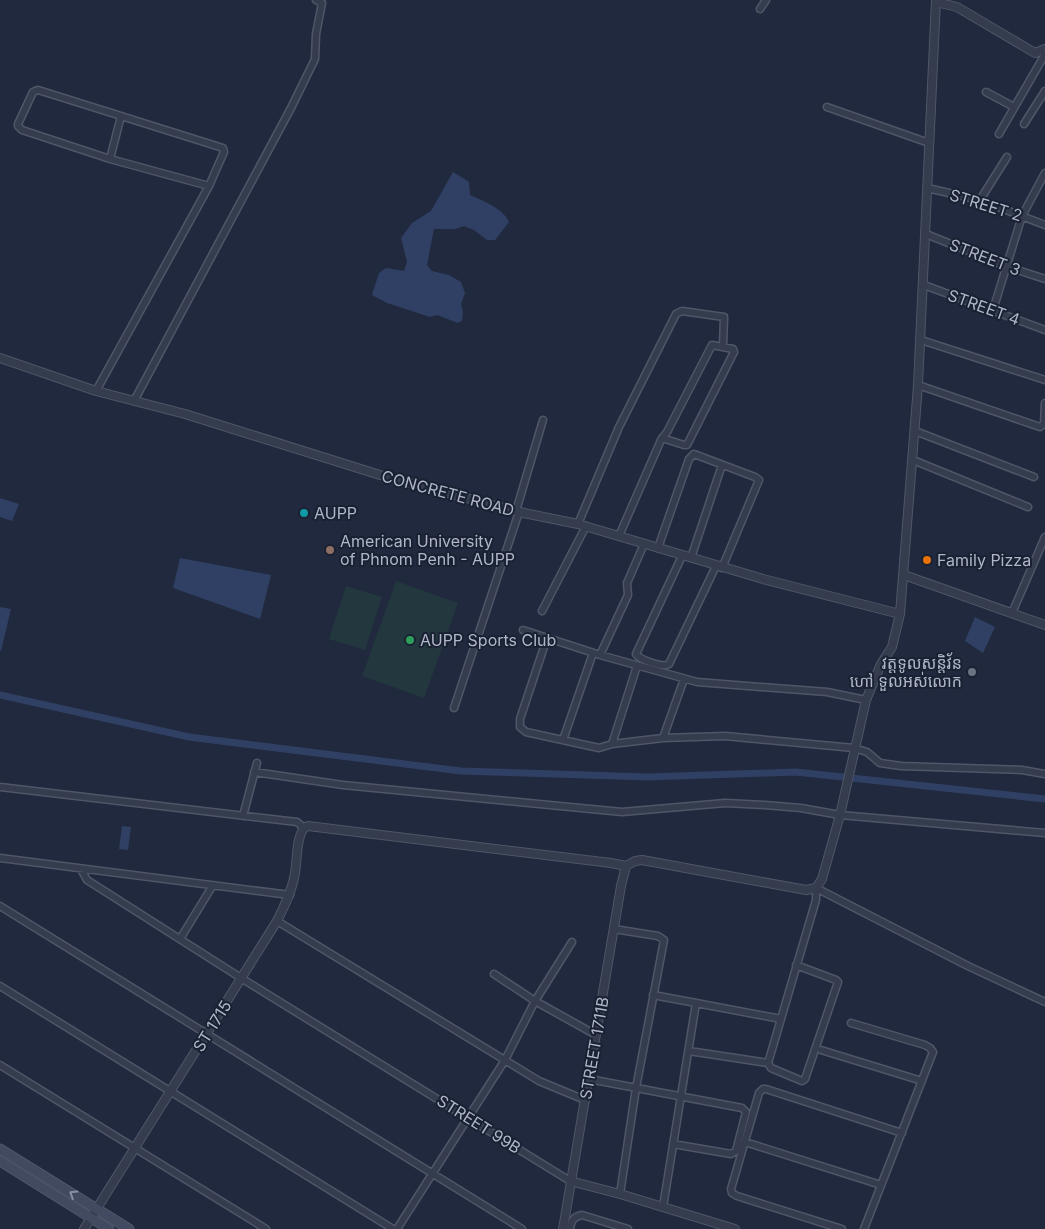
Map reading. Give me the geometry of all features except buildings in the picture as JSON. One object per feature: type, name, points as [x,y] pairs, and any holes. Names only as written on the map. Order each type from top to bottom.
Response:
[{"type":"main road","points":[[0,1149],[130,1229]]},
{"type":"main road","points":[[0,1161],[109,1229]]},
{"type":"street","points":[[134,401],[315,60],[316,34],[322,3],[316,0]]},
{"type":"street","points":[[760,9],[766,0]]},
{"type":"street","points":[[796,965],[838,982],[806,1079],[802,1081],[771,1068],[768,1063],[796,965],[816,900],[816,888],[822,879],[866,700],[881,664],[892,646],[900,614],[921,340],[936,1],[957,7],[1035,53],[1045,54],[999,134]]},
{"type":"street","points":[[96,391],[209,186],[224,155],[223,148],[51,94],[35,91],[26,105],[18,124],[22,130],[110,159],[209,186]]},
{"type":"street","points":[[1024,124],[1045,91]]},
{"type":"street","points":[[986,92],[1014,107]]},
{"type":"street","points":[[826,107],[930,143]]},
{"type":"street","points":[[110,159],[121,116]]},
{"type":"street","points":[[980,200],[1007,157]]},
{"type":"street","points":[[993,310],[1005,266],[1022,216],[1045,174]]},
{"type":"street","name":"STREET 2","points":[[927,188],[980,200],[1045,225]]},
{"type":"street","name":"STREET 3","points":[[926,234],[1005,266],[1045,279]]},
{"type":"street","name":"STREET 4","points":[[924,285],[1045,330]]},
{"type":"street","points":[[542,611],[582,525],[619,427],[676,314],[682,311],[724,317],[723,346]]},
{"type":"street","points":[[921,340],[1045,380]]},
{"type":"street","points":[[619,536],[662,438],[667,432],[712,345],[731,348],[734,352],[687,445],[662,438]]},
{"type":"street","name":"CONCRETE ROAD","points":[[0,358],[96,391],[185,414],[380,475],[518,511],[582,525],[719,567],[900,614]]},
{"type":"street","points":[[918,385],[1040,427],[1044,424],[1045,403]]},
{"type":"street","points":[[454,708],[518,511],[543,420]]},
{"type":"street","points":[[915,432],[1034,477]]},
{"type":"street","points":[[658,548],[690,456],[694,454],[755,477],[759,482],[719,567],[669,664],[664,666],[638,658],[636,654],[682,556]]},
{"type":"street","points":[[913,460],[1028,507]]},
{"type":"street","points":[[691,558],[722,465]]},
{"type":"street","points":[[1012,613],[1045,537]]},
{"type":"street","points":[[600,655],[628,595],[627,583],[644,544]]},
{"type":"street","points":[[904,575],[1045,625]]},
{"type":"street","points":[[523,630],[684,679],[710,684],[827,692],[866,700]]},
{"type":"street","points":[[547,638],[520,719],[520,727],[526,732],[599,748],[612,744],[663,738],[725,736],[867,752],[880,763],[901,766],[1022,770],[1045,774]]},
{"type":"street","points":[[563,740],[593,652]]},
{"type":"street","points":[[612,744],[638,666]]},
{"type":"street","points":[[663,738],[684,679]]},
{"type":"street","points":[[243,816],[257,763]]},
{"type":"street","points":[[254,772],[352,786],[622,812],[725,803],[840,811],[1045,833]]},
{"type":"street","points":[[0,787],[297,822],[304,828],[308,826],[626,866],[631,862],[642,860],[806,890],[816,888],[968,966],[1045,1002]]},
{"type":"street","name":"ST 1715","points":[[84,1229],[277,922],[290,895],[295,876],[299,839],[304,828]]},
{"type":"street","points":[[0,858],[290,895]]},
{"type":"street","name":"STREET 1711B","points":[[563,1229],[621,886],[626,866]]},
{"type":"street","name":"STREET 99B","points":[[82,869],[87,880],[241,978],[570,1181],[735,1229]]},
{"type":"street","points":[[180,939],[213,885]]},
{"type":"street","points":[[0,906],[522,1229]]},
{"type":"street","points":[[277,922],[539,1081],[585,1100]]},
{"type":"street","points":[[614,929],[658,936],[664,940],[636,1088],[620,1194]]},
{"type":"street","points":[[397,1229],[505,1060],[535,1001],[572,942]]},
{"type":"street","points":[[494,974],[535,1001],[596,1035]]},
{"type":"street","points":[[0,986],[393,1229]]},
{"type":"street","points":[[653,995],[781,1019]]},
{"type":"street","points":[[663,1207],[696,1003]]},
{"type":"street","points":[[851,1023],[925,1045],[932,1052],[864,1229]]},
{"type":"street","points":[[821,1050],[922,1082]]},
{"type":"street","points":[[689,1051],[768,1063]]},
{"type":"street","points":[[0,1065],[266,1229]]},
{"type":"street","points":[[589,1080],[742,1108],[746,1112],[736,1151],[731,1154],[673,1144]]},
{"type":"street","points":[[842,1229],[732,1193],[731,1188],[759,1092],[763,1090],[902,1134]]},
{"type":"street","points":[[745,1142],[882,1185]]},
{"type":"street","points":[[570,1229],[571,1221],[576,1216],[582,1215],[628,1229]]},
{"type":"green space","name":"AUPP Sports Club","points":[[396,581],[458,603],[424,698],[362,676]]},
{"type":"green space","points":[[346,586],[382,597],[365,650],[329,639]]},
{"type":"water","points":[[453,172],[469,182],[470,195],[497,209],[509,222],[495,240],[487,240],[474,230],[464,226],[455,229],[434,229],[427,265],[432,271],[449,275],[461,282],[465,293],[461,304],[463,312],[462,321],[458,323],[437,315],[430,317],[387,303],[372,295],[379,273],[386,268],[404,271],[407,262],[401,238],[412,223],[431,211]]},
{"type":"water","points":[[0,498],[19,504],[12,521],[0,517]]},
{"type":"water","points":[[180,558],[271,575],[260,619],[173,588]]},
{"type":"water","points":[[0,607],[11,609],[1,651],[0,651]]},
{"type":"water","points":[[975,617],[995,627],[983,653],[965,641]]},
{"type":"water","points":[[122,826],[131,827],[128,850],[119,849]]},
{"type":"waterway","points":[[0,695],[189,737],[461,771],[648,777],[796,772],[1045,799]]},
{"type":"place","name":"AUPP","points":[[304,513]]},
{"type":"place","name":"American University of Phnom Penh - AUPP","points":[[330,550]]},
{"type":"place","name":"Family Pizza","points":[[927,560]]},
{"type":"place","name":"AUPP Sports Club","points":[[410,640]]},
{"type":"place","name":"វត្តទូលសន្តិវ័ន ហៅ ទួលអស់លោក","points":[[972,672]]}]
